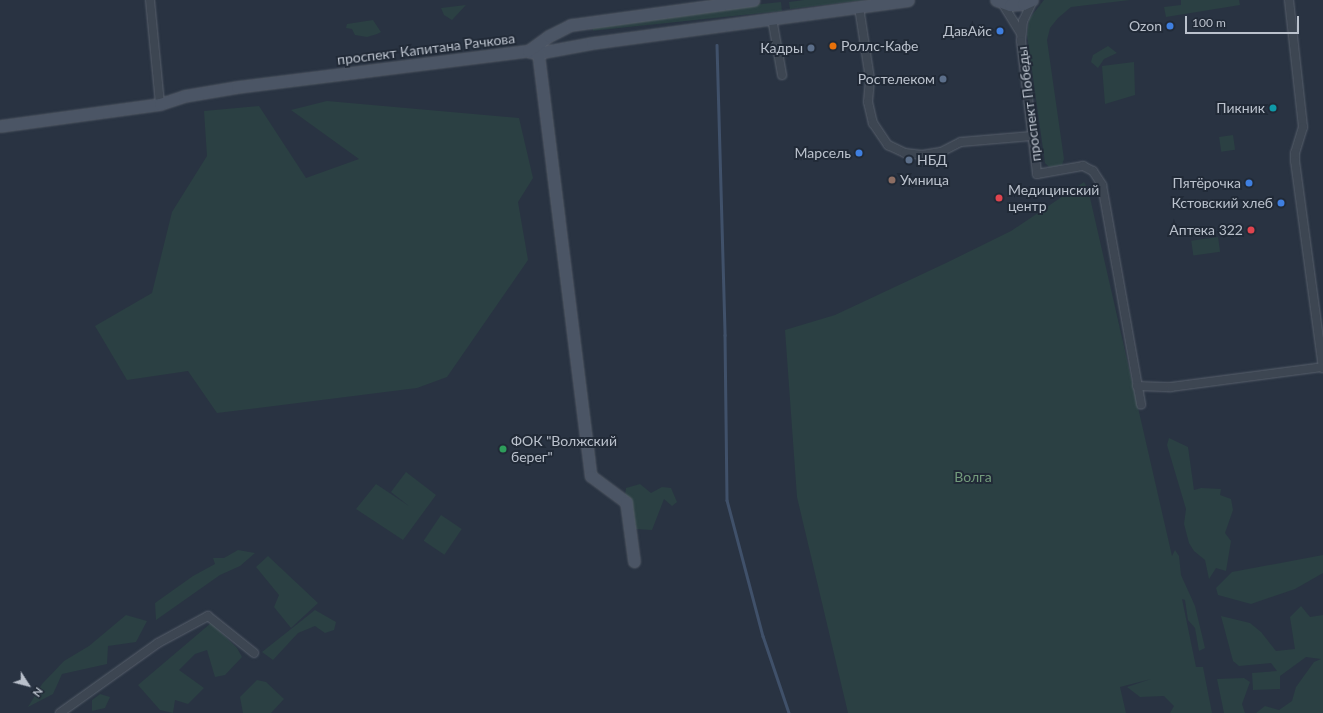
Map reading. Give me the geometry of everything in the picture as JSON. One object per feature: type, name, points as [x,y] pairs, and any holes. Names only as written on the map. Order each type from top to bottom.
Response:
[{"type":"street","points":[[150,0],[156,41],[160,104]]},
{"type":"street","name":"проспект Капитана Рачкова","points":[[0,126],[160,104],[184,96],[237,87],[533,52],[549,36],[571,25],[753,0]]},
{"type":"street","points":[[634,561],[626,502],[591,476],[533,52],[908,0]]},
{"type":"street","points":[[999,2],[1023,4],[1032,0]]},
{"type":"street","points":[[1021,34],[1025,14],[1032,0]]},
{"type":"street","points":[[1140,405],[1137,386],[1171,387],[1322,368],[1295,161],[1295,153],[1303,127],[1289,0]]},
{"type":"street","points":[[999,2],[1021,34]]},
{"type":"street","points":[[859,6],[870,79],[868,102],[873,123],[888,145],[905,153],[922,155],[940,152],[961,142],[1032,136]]},
{"type":"street","points":[[772,18],[782,75]]},
{"type":"street","points":[[571,25],[571,35],[576,46]]},
{"type":"street","name":"проспект Победы","points":[[1021,34],[1032,136],[1038,174],[1083,166],[1093,171],[1102,185],[1137,386]]},
{"type":"street","points":[[60,713],[158,642],[208,616],[254,653]]},
{"type":"green space","points":[[804,0],[865,0],[790,9],[789,2]]},
{"type":"green space","points":[[1044,0],[1130,0],[1071,7],[1058,18],[1050,28],[1047,40],[1064,159],[1062,165],[1049,167],[1045,163],[1027,35],[1029,19]]},
{"type":"green space","points":[[1181,0],[1239,0],[1240,5],[1166,17],[1164,7],[1181,5]]},
{"type":"green space","points":[[781,2],[782,11],[593,31],[592,22]]},
{"type":"green space","points":[[466,5],[452,20],[444,15],[441,8]]},
{"type":"green space","points":[[373,20],[381,32],[367,37],[355,35],[352,29],[346,28],[347,24]]},
{"type":"green space","points":[[1108,46],[1117,53],[1104,59],[1098,68],[1091,62],[1093,55]]},
{"type":"green space","points":[[1134,62],[1135,95],[1105,104],[1102,66]]},
{"type":"green space","points":[[327,101],[519,118],[533,178],[518,202],[528,260],[447,377],[417,388],[217,413],[188,371],[127,380],[95,326],[152,293],[172,212],[207,156],[204,111],[259,106],[306,178],[359,159],[291,110]]},
{"type":"green space","points":[[1233,135],[1235,150],[1221,152],[1219,137]]},
{"type":"green space","name":"Волга","points":[[1084,182],[1088,189],[1172,556],[1175,550],[1179,556],[1181,575],[1195,606],[1205,648],[1199,651],[1195,628],[1188,620],[1185,600],[1182,599],[1196,667],[1203,667],[1212,713],[1170,713],[1174,706],[1164,696],[1140,697],[1127,687],[1151,679],[1120,687],[1126,713],[848,713],[797,497],[785,330],[835,315],[1011,231]]},
{"type":"green space","points":[[1218,237],[1220,252],[1193,256],[1191,241]]},
{"type":"green space","points":[[1169,438],[1188,447],[1194,490],[1201,488],[1221,489],[1220,495],[1231,499],[1233,510],[1225,533],[1231,541],[1226,571],[1216,568],[1209,579],[1205,560],[1194,551],[1189,543],[1184,524],[1186,509],[1167,445]]},
{"type":"green space","points":[[406,472],[436,495],[403,540],[356,509],[376,484],[409,506],[391,492]]},
{"type":"green space","points":[[640,484],[651,493],[662,487],[671,488],[677,502],[672,506],[664,499],[652,530],[636,529],[624,513],[632,505],[624,504],[626,488]]},
{"type":"green space","points":[[441,515],[462,529],[444,555],[424,541]]},
{"type":"green space","points":[[238,550],[255,553],[240,566],[220,575],[156,620],[155,603],[193,576],[215,564],[213,558],[224,558]]},
{"type":"green space","points":[[1323,555],[1323,573],[1295,589],[1251,604],[1218,595],[1216,588],[1232,572]]},
{"type":"green space","points":[[268,556],[318,603],[291,628],[274,607],[279,595],[256,567]]},
{"type":"green space","points":[[1301,606],[1310,617],[1323,615],[1323,713],[1256,713],[1265,706],[1279,710],[1292,701],[1296,687],[1314,662],[1321,659],[1306,657],[1280,676],[1280,689],[1253,690],[1252,673],[1277,671],[1271,663],[1239,666],[1233,661],[1221,616],[1250,623],[1261,632],[1276,651],[1295,649],[1290,617]]},
{"type":"green space","points":[[315,610],[336,622],[334,630],[325,633],[315,626],[298,633],[273,660],[262,652]]},
{"type":"green space","points":[[126,615],[147,621],[136,642],[108,646],[107,664],[62,674],[53,694],[28,707],[42,684],[64,661],[89,646]]},
{"type":"green space","points":[[211,623],[237,648],[242,657],[225,675],[215,677],[207,650],[195,654],[179,670],[204,688],[188,704],[175,700],[173,713],[160,710],[138,685]]},
{"type":"green space","points":[[1244,678],[1250,682],[1242,704],[1245,713],[1224,713],[1217,679]]},
{"type":"green space","points":[[257,680],[266,682],[284,699],[271,713],[243,713],[240,697]]},
{"type":"green space","points":[[100,694],[110,697],[105,708],[92,711],[92,700]]},
{"type":"waterway","points":[[717,45],[725,335],[727,500],[763,636],[789,713]]},
{"type":"place","name":"Ozon","points":[[1170,26]]},
{"type":"place","name":"ДавАйс","points":[[1000,31]]},
{"type":"place","name":"Роллс-Кафе","points":[[833,46]]},
{"type":"place","name":"Кадры","points":[[811,48]]},
{"type":"place","name":"Ростелеком","points":[[943,79]]},
{"type":"place","name":"Пикник","points":[[1273,108]]},
{"type":"place","name":"Марсель","points":[[859,153]]},
{"type":"place","name":"НБД","points":[[909,160]]},
{"type":"place","name":"Умница","points":[[892,180]]},
{"type":"place","name":"Пятёрочка","points":[[1249,183]]},
{"type":"place","name":"Медицинский центр","points":[[999,198]]},
{"type":"place","name":"Кстовский хлеб","points":[[1281,203]]},
{"type":"place","name":"Аптека 322","points":[[1251,230]]},
{"type":"place","name":"ФОК \"Волжский берег\"","points":[[503,449]]}]
